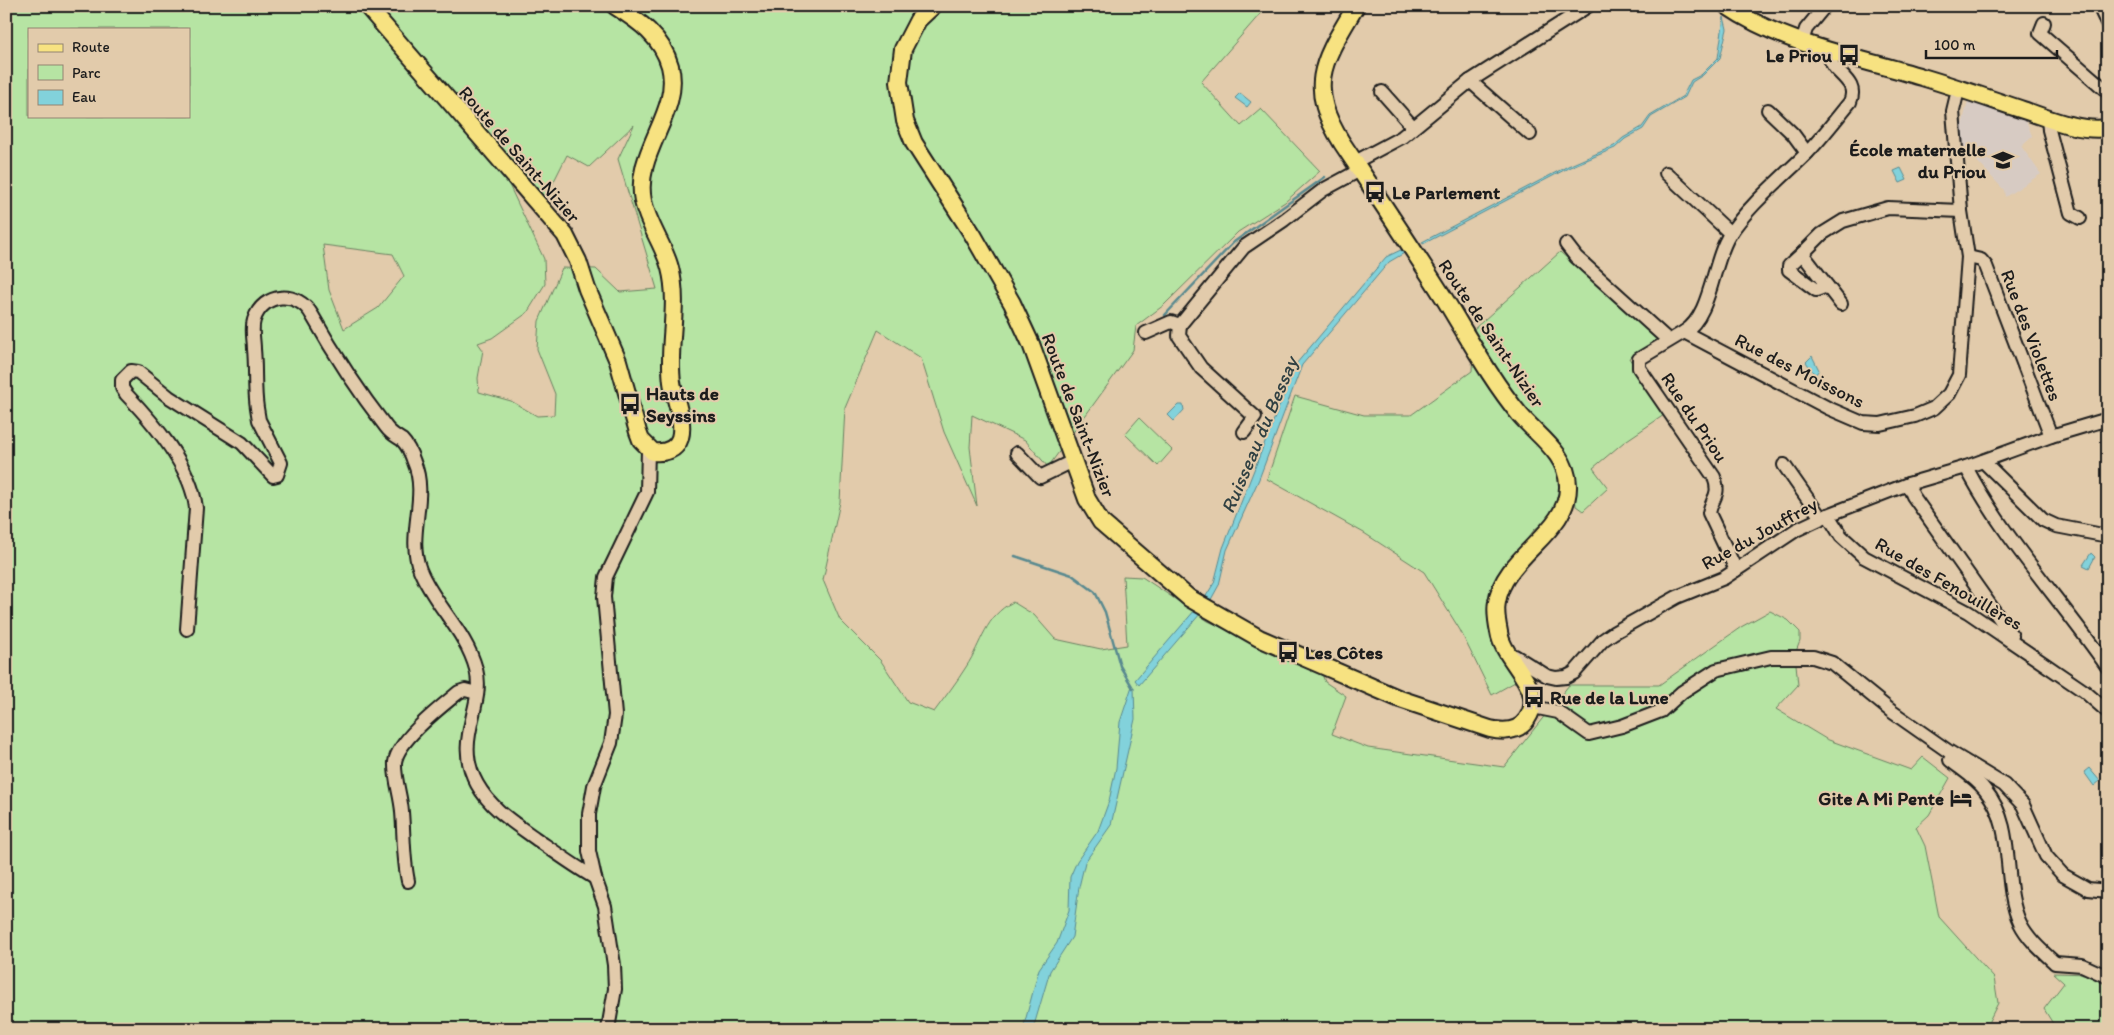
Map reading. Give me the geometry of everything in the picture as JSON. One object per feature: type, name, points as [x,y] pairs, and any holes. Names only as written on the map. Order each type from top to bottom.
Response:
[{"type":"main road","name":"Route de Saint-Nizier","points":[[367,6],[565,235],[578,261],[587,289],[618,361],[638,432],[648,449]]},
{"type":"main road","points":[[615,6],[635,19],[654,35],[662,47],[671,72],[668,106],[645,162],[641,186],[646,210],[666,256],[672,277],[674,303],[671,375],[680,422],[680,438],[674,448],[664,453],[648,449]]},
{"type":"main road","name":"Route de Saint-Nizier","points":[[933,6],[918,20],[903,49],[899,82],[905,121],[914,142],[973,235],[1012,303],[1031,344],[1087,499],[1109,531],[1189,598],[1259,638],[1400,699],[1490,729],[1502,731],[1519,727],[1530,715],[1534,697],[1530,686],[1509,657],[1499,634],[1496,612],[1499,595],[1508,574],[1560,514],[1568,496],[1566,474],[1557,454],[1508,398],[1358,166],[1325,111],[1321,82],[1331,48],[1356,6]]},
{"type":"main road","points":[[1726,6],[1759,24],[1802,42],[1923,77],[2048,119],[2078,126],[2108,128]]},
{"type":"street","points":[[1244,432],[1254,417],[1201,368],[1179,336],[1180,325],[1244,247],[1284,220],[1323,190],[1402,137],[1470,80],[1588,6]]},
{"type":"street","points":[[2099,6],[2108,25]]},
{"type":"street","points":[[1802,42],[1806,29],[1823,9]]},
{"type":"street","points":[[2044,23],[2040,33],[2108,92]]},
{"type":"street","points":[[1566,244],[1576,257],[1668,340],[1691,328],[1703,308],[1719,255],[1730,233],[1770,188],[1807,153],[1850,102],[1854,92],[1851,84],[1834,67],[1827,48]]},
{"type":"street","points":[[1470,80],[1530,134]]},
{"type":"street","name":"Rue des Moissons","points":[[1684,332],[1828,408],[1863,423],[1880,424],[1915,416],[1934,408],[1949,394],[1958,375],[1968,257],[1953,111],[1958,90]]},
{"type":"street","points":[[1382,92],[1412,127]]},
{"type":"street","points":[[1768,110],[1793,134],[1807,153]]},
{"type":"street","points":[[2048,119],[2053,146],[2071,213],[2080,218]]},
{"type":"street","points":[[1666,173],[1730,233]]},
{"type":"street","points":[[1827,286],[1816,290],[1789,270],[1790,266],[1822,234],[1843,222],[1888,208],[1962,211]]},
{"type":"street","points":[[1803,253],[1840,304]]},
{"type":"street","name":"Rue des Violettes","points":[[1968,257],[1981,260],[1986,266],[2050,436]]},
{"type":"street","points":[[187,629],[196,508],[195,498],[182,467],[160,433],[122,388],[122,380],[131,371],[138,372],[169,397],[242,442],[273,476],[277,475],[282,463],[259,420],[256,408],[253,322],[266,303],[276,298],[289,296],[298,300],[309,310],[336,357],[385,426],[403,441],[415,463],[419,487],[414,542],[419,568],[425,582],[445,610],[472,657],[476,670],[477,693],[469,726],[468,742],[470,768],[478,786],[490,802],[513,824],[577,869],[595,878]]},
{"type":"street","points":[[1146,333],[1170,322],[1180,325]]},
{"type":"street","name":"Rue du Priou","points":[[1668,340],[1638,359],[1639,368],[1714,477],[1718,487],[1717,495],[1709,513],[1736,570]]},
{"type":"street","name":"Rue du Jouffrey","points":[[1509,657],[1516,656],[1547,676],[1556,678],[1566,677],[1574,672],[1613,633],[1677,597],[1736,570],[1796,530],[1908,484],[1966,467],[2050,436],[2108,419]]},
{"type":"street","points":[[608,1029],[615,989],[614,965],[605,906],[595,878],[589,851],[589,814],[594,786],[611,743],[615,715],[604,590],[612,562],[647,492],[648,449]]},
{"type":"street","points":[[1017,453],[1040,477],[1073,460]]},
{"type":"street","points":[[1983,461],[2043,520],[2056,526],[2108,536]]},
{"type":"street","name":"Rue des Fenouillères","points":[[1784,466],[1840,536],[1864,557],[1968,612],[2018,644],[2084,691],[2108,712]]},
{"type":"street","points":[[1966,467],[1998,521],[2078,625],[2108,668]]},
{"type":"street","points":[[1908,484],[1916,501],[2018,644]]},
{"type":"street","points":[[1533,706],[1558,712],[1589,734],[1622,726],[1661,711],[1682,692],[1716,670],[1771,657],[1813,656],[1832,663],[1858,682],[1891,711],[1948,752],[2014,793],[2023,806],[2046,856],[2062,875],[2088,889],[2108,891]]},
{"type":"street","points":[[408,880],[404,856],[402,812],[395,763],[398,754],[407,741],[459,692],[465,690],[477,693]]},
{"type":"street","points":[[1948,752],[1947,757],[1985,790],[1996,808],[2009,857],[2015,907],[2028,937],[2056,963],[2091,967],[2108,977]]},
{"type":"shaded area","name":"École maternelle du Priou","points":[[1968,101],[2026,120],[2032,136],[2021,146],[2041,174],[2005,197],[2004,190],[1958,141]]},
{"type":"green space","points":[[6,6],[1267,6],[1201,82],[1241,126],[1261,109],[1320,171],[1285,202],[1238,232],[1164,305],[1136,326],[1133,350],[1048,467],[1025,440],[972,415],[970,447],[977,506],[944,432],[921,358],[878,330],[845,408],[840,502],[823,580],[840,620],[881,661],[908,702],[934,712],[966,667],[990,622],[1013,602],[1034,615],[1055,639],[1101,649],[1127,645],[1123,576],[1142,577],[1208,621],[1322,674],[1325,682],[1346,696],[1332,734],[1368,748],[1504,767],[1569,685],[1659,685],[1741,627],[1770,611],[1788,620],[1800,632],[1800,641],[1795,654],[1798,685],[1776,709],[1826,739],[1911,770],[1923,757],[1950,778],[1929,815],[1916,827],[1925,846],[1939,917],[1994,978],[1998,1003],[1985,1029],[6,1029]],"holes":[[[634,125],[618,159],[657,289],[620,292],[596,269],[562,268],[539,321],[537,349],[555,394],[554,415],[537,416],[511,401],[479,392],[478,378],[483,350],[478,343],[492,338],[527,313],[545,284],[544,259],[502,170],[545,199],[567,155],[589,167]],[[323,245],[393,254],[404,276],[378,308],[344,329],[329,290]]]},
{"type":"green space","points":[[1560,252],[1632,314],[1657,340],[1629,358],[1664,415],[1624,442],[1593,468],[1608,488],[1583,511],[1576,506],[1575,497],[1534,530],[1500,576],[1492,634],[1515,682],[1492,695],[1460,630],[1424,572],[1364,533],[1267,479],[1295,396],[1364,415],[1411,415],[1472,371],[1474,329]]},
{"type":"green space","points":[[1139,418],[1172,450],[1158,466],[1125,434]]},
{"type":"green space","points":[[2053,973],[2090,974],[2108,985],[2108,1029],[2053,1029],[2055,1027],[2044,1009],[2064,983]]},
{"type":"water","points":[[1724,17],[1727,29],[1720,58],[1703,75],[1692,82],[1685,97],[1651,117],[1643,129],[1625,139],[1615,148],[1570,167],[1423,244],[1422,242],[1568,166],[1614,146],[1623,138],[1642,127],[1650,116],[1683,96],[1691,80],[1701,75],[1718,58]]},
{"type":"water","points":[[1240,93],[1251,102],[1247,107],[1235,98]]},
{"type":"water","points":[[1901,168],[1907,180],[1900,183],[1894,171]]},
{"type":"water","points":[[1405,248],[1406,252],[1389,262],[1302,365],[1259,479],[1227,550],[1219,585],[1208,605],[1203,601],[1214,583],[1223,548],[1296,364],[1386,257]]},
{"type":"water","points":[[1812,356],[1819,370],[1815,375],[1806,362]]},
{"type":"water","points":[[1178,405],[1183,405],[1184,410],[1174,421],[1168,415]]},
{"type":"water","points":[[2091,553],[2095,557],[2089,568],[2083,565]]},
{"type":"water","points":[[1195,610],[1200,614],[1139,685],[1135,680]]},
{"type":"water","points":[[1132,686],[1134,688],[1135,719],[1111,825],[1085,862],[1079,887],[1072,937],[1050,971],[1033,1029],[1023,1029],[1039,969],[1057,943],[1069,910],[1070,877],[1077,861],[1098,831],[1109,801],[1116,768],[1120,722]]},
{"type":"water","points":[[2089,768],[2100,781],[2094,786],[2084,772]]},
{"type":"waterway","points":[[1165,315],[1234,242],[1325,177]]},
{"type":"waterway","points":[[1015,556],[1072,575],[1095,592],[1105,612],[1120,666],[1133,688]]},
{"type":"place","name":"Le Priou","points":[[1849,55]]},
{"type":"place","name":"École maternelle du Priou","points":[[2003,160]]},
{"type":"place","name":"Le Parlement","points":[[1375,192]]},
{"type":"place","name":"Hauts de Seyssins","points":[[630,404]]},
{"type":"place","name":"Les Côtes","points":[[1288,652]]},
{"type":"place","name":"Rue de la Lune","points":[[1534,697]]},
{"type":"place","name":"Gite A Mi Pente","points":[[1961,798]]},
{"type":"water label","name":"Ruisseau du Bessay","points":[[1259,435]]}]
